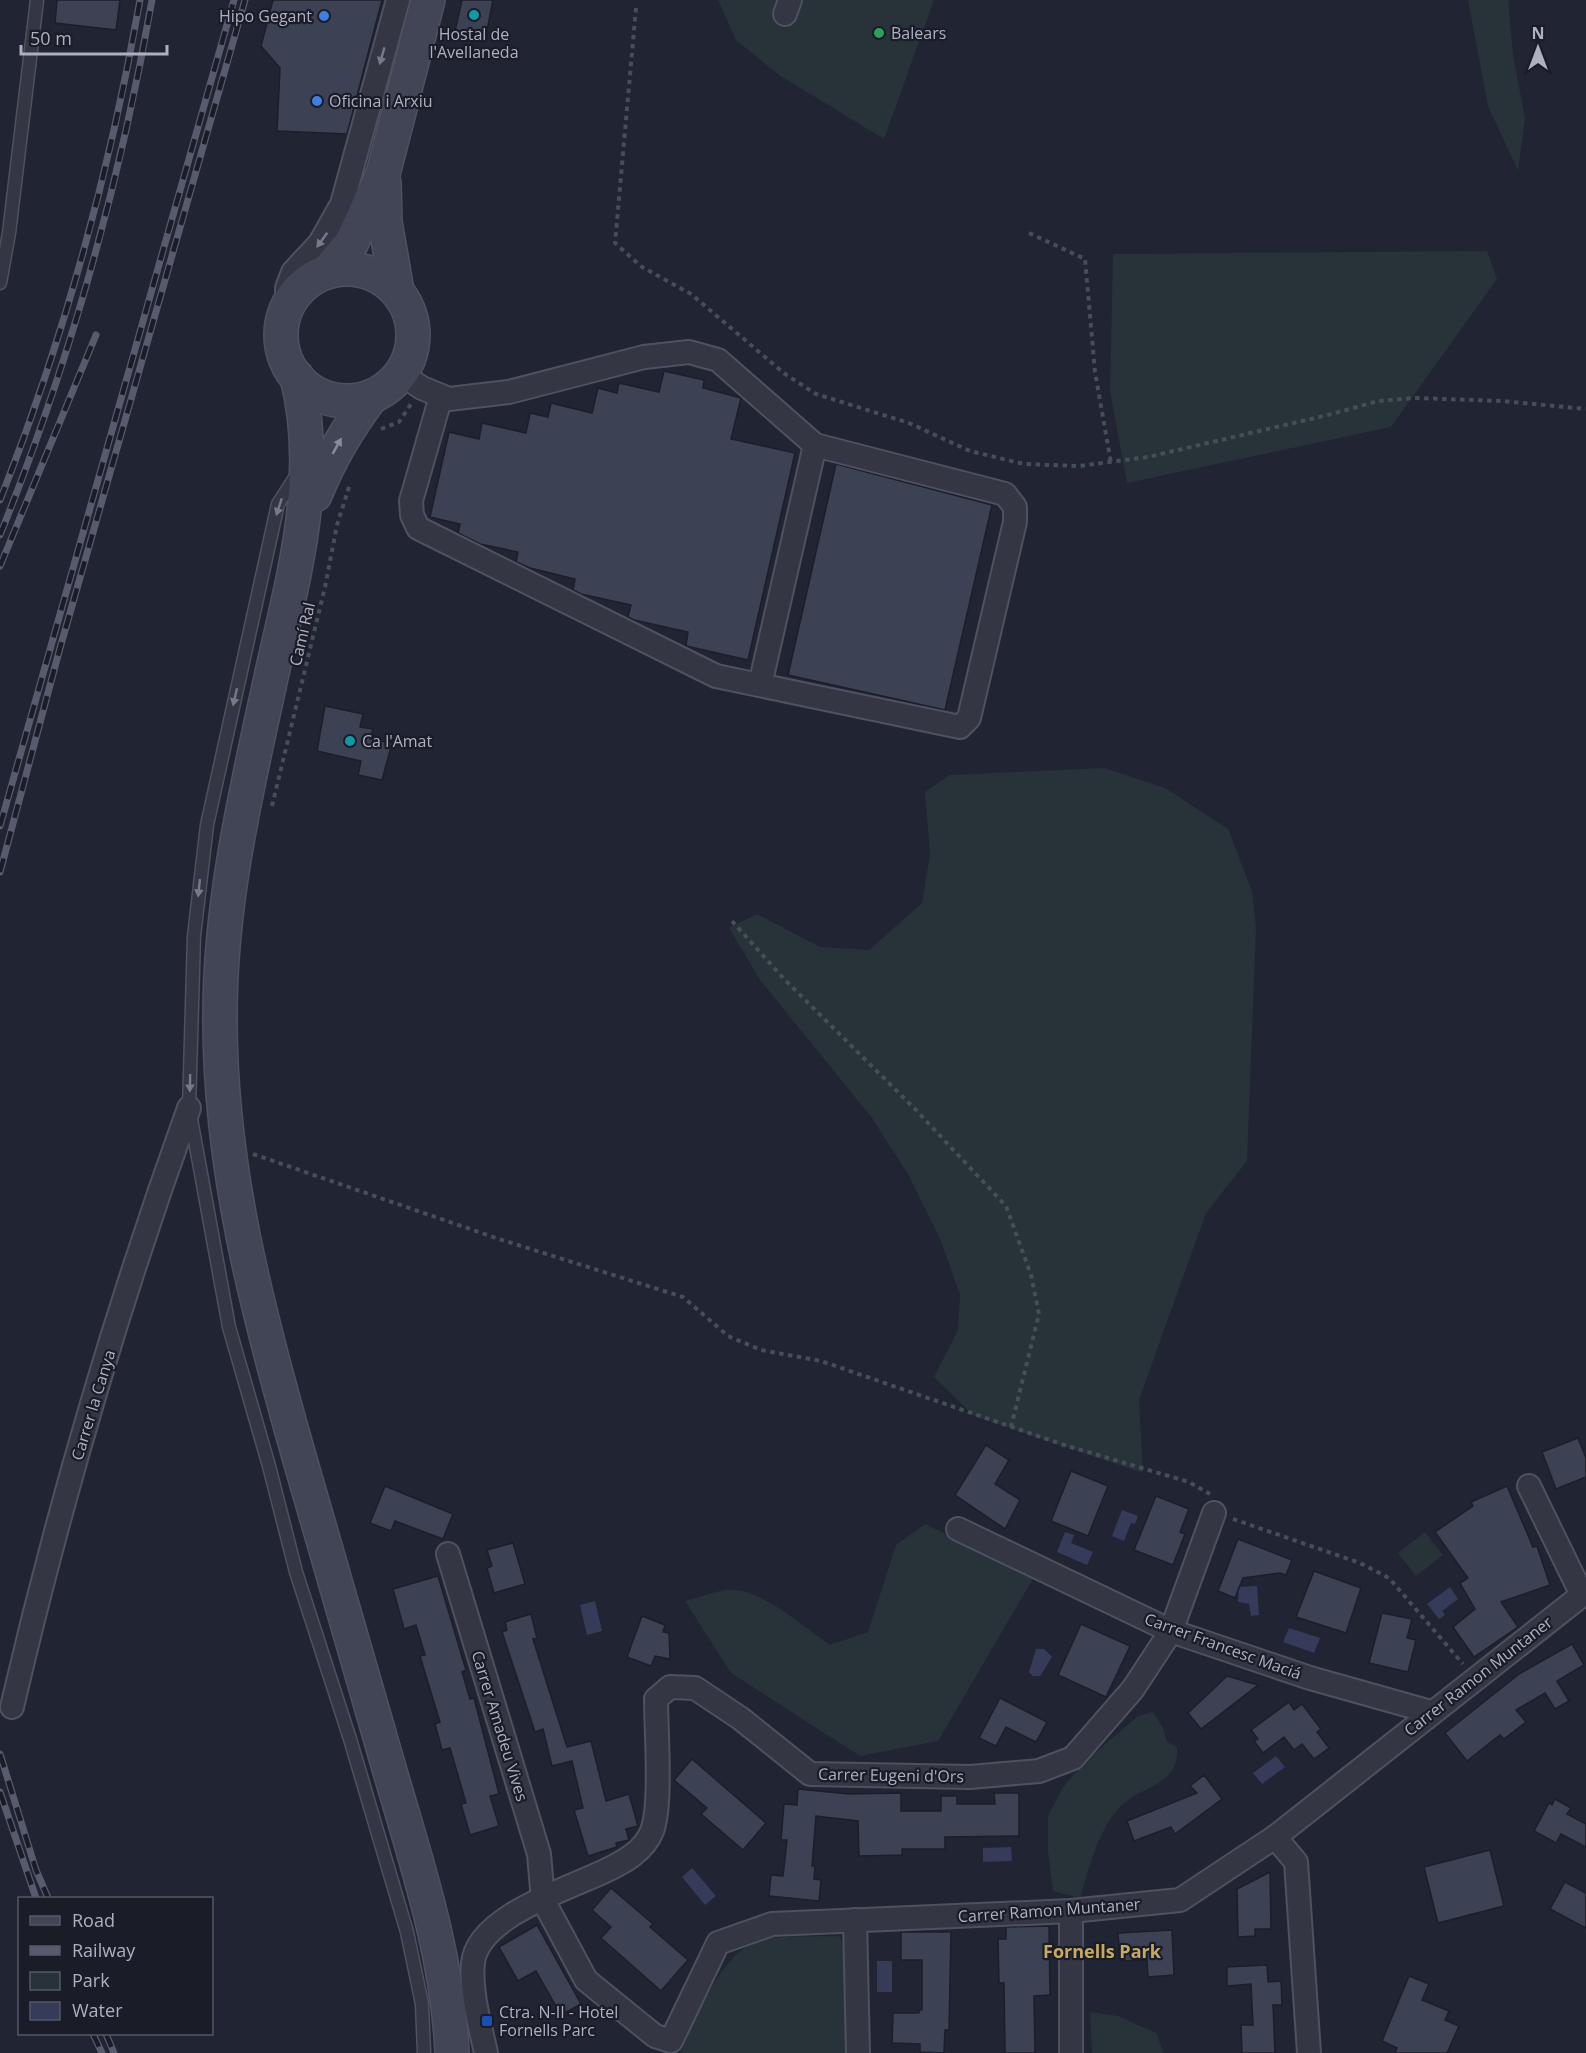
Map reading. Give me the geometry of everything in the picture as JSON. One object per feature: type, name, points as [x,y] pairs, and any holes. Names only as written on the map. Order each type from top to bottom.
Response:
[{"type":"main road","points":[[428,0],[383,174],[365,219],[352,242],[327,272],[300,289],[286,310],[282,342],[285,355],[297,377],[306,412],[309,458],[305,519],[249,776],[231,882],[220,1013],[222,1094],[228,1155],[237,1212],[262,1325],[423,1888],[446,1984],[452,2053]]},
{"type":"main road","points":[[305,519],[328,461],[347,429],[372,396],[392,383],[421,386],[410,356],[413,337],[411,316],[397,291],[386,232],[383,174]]},
{"type":"main road","points":[[327,272],[345,269],[364,271],[381,278],[397,291]]},
{"type":"main road","points":[[297,377],[306,386],[331,398],[353,400],[372,396]]},
{"type":"street","points":[[286,310],[288,288],[294,272],[320,243],[342,204],[398,0]]},
{"type":"street","points":[[689,352],[718,360],[815,445],[1005,494],[1014,507],[1016,522],[969,718],[960,727],[716,675],[418,528],[411,514],[411,501],[421,386],[449,399],[509,392],[634,359],[689,352]]},
{"type":"street","points":[[760,685],[815,445]]},
{"type":"street","name":"Carrer la Canya","points":[[12,1707],[41,1581],[78,1451],[161,1187],[189,1108]]},
{"type":"street","points":[[1529,1486],[1584,1594]]},
{"type":"street","name":"Carrer Eugeni d'Ors","points":[[486,2053],[472,1963],[478,1943],[503,1919],[631,1859],[652,1831],[656,1800],[656,1699],[670,1687],[695,1688],[740,1718],[810,1774],[970,1777],[1039,1771],[1073,1758],[1134,1689],[1171,1631],[1215,1513]]},
{"type":"street","name":"Carrer Francesc Maciá","points":[[958,1529],[1171,1631],[1310,1678],[1431,1712]]},
{"type":"street","name":"Carrer Amadeu Vives","points":[[448,1554],[539,1854],[543,1900]]},
{"type":"street","name":"Carrer Ramon Muntaner","points":[[543,1900],[585,1980],[655,2036],[671,2041],[718,1943],[772,1924],[1071,1911],[1180,1900],[1275,1837],[1431,1712],[1584,1594]]},
{"type":"street","points":[[1275,1837],[1296,1862],[1309,2053]]},
{"type":"street","points":[[1071,1911],[1071,2053]]},
{"type":"street","points":[[855,1920],[858,2053]]},
{"type":"lane","points":[[0,283],[9,234],[37,0]]},
{"type":"lane","points":[[309,458],[278,504],[207,825],[194,936],[189,1108],[229,1328],[269,1466],[296,1572],[350,1739],[407,1932],[422,2004],[424,2053]]},
{"type":"path","points":[[636,8],[615,243],[642,267],[691,294],[786,374],[830,401],[909,423],[963,449],[1035,466],[1079,466],[1148,457],[1284,426],[1372,401],[1415,398],[1502,401],[1586,409]]},
{"type":"path","points":[[1029,232],[1085,259],[1095,372],[1111,463]]},
{"type":"path","points":[[376,434],[382,428],[399,422],[421,386]]},
{"type":"path","name":"Camí Ral","points":[[270,813],[325,587],[337,525],[352,477]]},
{"type":"path","points":[[732,921],[784,980],[915,1110],[1006,1206],[1031,1275],[1039,1314],[1011,1427]]},
{"type":"path","points":[[228,1155],[258,1154],[477,1231],[683,1297],[728,1336],[761,1350],[820,1361],[1011,1427],[1189,1482],[1214,1496],[1215,1513],[1360,1563],[1389,1578],[1474,1679]]},
{"type":"green space","points":[[718,0],[934,0],[884,139],[779,75],[736,40]]},
{"type":"green space","points":[[1468,0],[1508,0],[1513,55],[1525,118],[1518,171],[1488,106]]},
{"type":"green space","points":[[1487,251],[1497,279],[1391,427],[1127,483],[1110,391],[1113,254]]},
{"type":"green space","points":[[1105,768],[1165,788],[1228,829],[1252,891],[1256,928],[1247,1161],[1206,1213],[1139,1400],[1143,1473],[974,1416],[934,1377],[958,1330],[960,1295],[941,1241],[909,1176],[872,1118],[760,980],[729,928],[757,914],[820,947],[869,950],[922,903],[930,854],[925,792],[950,775]]},
{"type":"green space","points":[[925,1524],[1034,1577],[938,1741],[860,1756],[731,1673],[685,1601],[725,1590],[738,1590],[752,1594],[780,1609],[830,1645],[868,1632],[896,1545]]},
{"type":"green space","points":[[1425,1532],[1443,1555],[1416,1576],[1398,1553]]},
{"type":"green space","points":[[1153,1712],[1163,1728],[1167,1742],[1177,1747],[1172,1770],[1165,1778],[1118,1809],[1104,1829],[1094,1852],[1080,1898],[1053,1891],[1048,1852],[1048,1816],[1063,1787],[1088,1759],[1138,1716]]},
{"type":"green space","points":[[839,1936],[848,1975],[849,2053],[679,2053],[711,1988],[734,1957],[747,1946],[769,1938]]},
{"type":"green space","points":[[1090,2012],[1118,2016],[1156,2033],[1164,2053],[1092,2053]]},
{"type":"water","points":[[1122,1510],[1138,1516],[1135,1524],[1131,1523],[1124,1541],[1112,1536]]},
{"type":"water","points":[[1065,1532],[1074,1535],[1071,1543],[1093,1552],[1087,1565],[1057,1552]]},
{"type":"water","points":[[1257,1586],[1259,1615],[1251,1616],[1249,1604],[1238,1602],[1239,1587]]},
{"type":"water","points":[[1450,1587],[1458,1599],[1442,1611],[1445,1615],[1439,1619],[1427,1604]]},
{"type":"water","points":[[595,1601],[602,1631],[587,1635],[580,1605]]},
{"type":"water","points":[[1289,1628],[1320,1638],[1314,1653],[1283,1642]]},
{"type":"water","points":[[1036,1649],[1044,1649],[1052,1657],[1040,1676],[1033,1676],[1029,1672]]},
{"type":"water","points":[[1276,1756],[1285,1767],[1262,1784],[1253,1773]]},
{"type":"water","points":[[1011,1847],[1012,1861],[983,1862],[983,1848]]},
{"type":"water","points":[[692,1868],[716,1896],[705,1905],[682,1877]]},
{"type":"water","points":[[877,1961],[892,1961],[892,1992],[877,1992]]},
{"type":"building","points":[[57,0],[120,0],[116,30],[55,23]]},
{"type":"building","points":[[273,0],[382,0],[347,134],[277,131],[280,68],[261,46]]},
{"type":"building","name":"Hostal de l'Avellaneda","points":[[462,0],[493,0],[486,36],[455,31]]},
{"type":"building","points":[[664,371],[704,380],[703,388],[741,398],[731,439],[795,453],[748,660],[686,646],[688,632],[634,620],[628,617],[631,605],[581,594],[573,590],[575,579],[530,568],[516,562],[518,552],[480,544],[458,533],[460,524],[430,517],[449,432],[479,439],[482,423],[526,433],[530,413],[548,417],[551,403],[592,413],[598,388],[617,393],[619,383],[659,392]]},
{"type":"building","points":[[836,464],[992,505],[945,710],[788,675]]},
{"type":"building","name":"Ca l'Amat","points":[[325,706],[363,714],[360,727],[373,729],[370,739],[392,743],[382,780],[358,775],[361,761],[317,751]]},
{"type":"building","points":[[1578,1438],[1586,1458],[1586,1477],[1556,1489],[1542,1452]]},
{"type":"building","points":[[986,1445],[1009,1460],[995,1484],[1020,1500],[1005,1529],[955,1495]]},
{"type":"building","points":[[1071,1471],[1108,1486],[1088,1536],[1051,1521]]},
{"type":"building","points":[[385,1486],[453,1514],[443,1539],[395,1521],[391,1531],[370,1523]]},
{"type":"building","points":[[1507,1486],[1533,1547],[1537,1546],[1550,1585],[1501,1602],[1518,1627],[1474,1657],[1453,1627],[1475,1609],[1460,1583],[1468,1578],[1435,1532],[1473,1506],[1471,1502]]},
{"type":"building","points":[[1156,1496],[1189,1509],[1180,1532],[1185,1534],[1173,1565],[1134,1550]]},
{"type":"building","points":[[1238,1539],[1292,1560],[1286,1575],[1280,1573],[1243,1578],[1235,1598],[1218,1591]]},
{"type":"building","points":[[513,1543],[525,1584],[494,1593],[487,1568],[492,1566],[487,1550]]},
{"type":"building","points":[[1314,1571],[1361,1588],[1346,1633],[1296,1617]]},
{"type":"building","points":[[438,1576],[466,1670],[462,1672],[470,1699],[474,1698],[499,1794],[490,1796],[499,1826],[470,1835],[461,1804],[466,1803],[450,1748],[442,1750],[435,1724],[440,1722],[420,1656],[425,1655],[416,1625],[404,1629],[393,1589]]},
{"type":"building","points":[[1382,1613],[1412,1619],[1407,1638],[1416,1640],[1408,1672],[1369,1663]]},
{"type":"building","points":[[531,1614],[537,1638],[533,1639],[567,1747],[591,1741],[606,1801],[629,1794],[638,1826],[626,1829],[629,1840],[616,1843],[617,1847],[588,1856],[574,1810],[583,1808],[572,1761],[552,1766],[543,1729],[535,1732],[502,1632],[507,1630],[505,1622]]},
{"type":"building","points":[[642,1616],[665,1625],[663,1632],[669,1633],[670,1659],[655,1656],[651,1666],[627,1657]]},
{"type":"building","points":[[1081,1624],[1130,1646],[1106,1697],[1058,1675]]},
{"type":"building","points":[[1572,1644],[1584,1665],[1557,1681],[1569,1701],[1555,1709],[1545,1693],[1516,1710],[1526,1722],[1504,1739],[1500,1735],[1467,1761],[1445,1733],[1519,1674]]},
{"type":"building","points":[[1227,1676],[1258,1685],[1201,1729],[1188,1713]]},
{"type":"building","points":[[1000,1698],[1047,1722],[1036,1742],[1006,1727],[996,1746],[979,1738]]},
{"type":"building","points":[[1289,1702],[1294,1710],[1302,1704],[1321,1729],[1317,1732],[1329,1748],[1314,1759],[1302,1744],[1294,1750],[1284,1737],[1263,1753],[1254,1741],[1258,1739],[1251,1730]]},
{"type":"building","points":[[692,1759],[766,1823],[743,1850],[701,1814],[707,1808],[674,1780]]},
{"type":"building","points":[[1204,1775],[1222,1799],[1175,1834],[1171,1827],[1134,1841],[1127,1821],[1197,1793],[1190,1786]]},
{"type":"building","points":[[798,1789],[849,1794],[901,1793],[901,1811],[941,1811],[941,1796],[957,1796],[957,1804],[995,1804],[994,1793],[1019,1793],[1019,1836],[945,1837],[945,1849],[902,1849],[902,1855],[859,1856],[858,1821],[816,1816],[812,1866],[815,1866],[814,1879],[821,1880],[819,1901],[769,1896],[771,1875],[783,1876],[787,1840],[781,1840],[784,1804],[797,1805]]},
{"type":"building","points":[[1555,1799],[1571,1808],[1567,1814],[1586,1824],[1586,1847],[1561,1834],[1556,1843],[1534,1831],[1549,1803],[1552,1805]]},
{"type":"building","points":[[1490,1850],[1504,1906],[1438,1923],[1424,1867]]},
{"type":"building","points":[[1270,1872],[1271,1929],[1255,1929],[1255,1936],[1238,1937],[1237,1889]]},
{"type":"building","points":[[1565,1882],[1586,1893],[1586,1928],[1550,1909]]},
{"type":"building","points":[[611,1888],[653,1924],[650,1927],[688,1960],[661,1991],[601,1938],[611,1927],[592,1910]]},
{"type":"building","points":[[537,1925],[581,2004],[561,2015],[536,1971],[518,1981],[499,1947]]},
{"type":"building","points":[[1049,1926],[1050,1995],[1034,1996],[1035,2053],[1005,2053],[1004,1983],[999,1983],[998,1939],[1006,1939],[1006,1927]]},
{"type":"building","points":[[1172,1930],[1174,1975],[1148,1977],[1147,1960],[1120,1961],[1118,1933]]},
{"type":"building","points":[[901,1932],[951,1932],[949,2030],[945,2030],[944,2053],[920,2052],[920,2044],[892,2043],[893,2013],[919,2013],[919,2010],[922,2010],[922,1960],[901,1960]]},
{"type":"building","points":[[1267,1965],[1268,1982],[1281,1981],[1282,2005],[1273,2005],[1275,2053],[1242,2053],[1241,2025],[1253,2025],[1251,1984],[1227,1986],[1227,1967]]},
{"type":"building","points":[[1409,1976],[1429,1984],[1422,2000],[1449,2011],[1445,2020],[1459,2026],[1447,2053],[1395,2053],[1397,2048],[1382,2041]]},
{"type":"railway","points":[[0,500],[45,378],[83,254],[114,128],[140,0]]},
{"type":"railway","points":[[0,535],[49,404],[90,271],[125,136],[152,0]]},
{"type":"railway","points":[[0,826],[234,0]]},
{"type":"railway","points":[[0,872],[60,648],[245,0]]},
{"type":"railway","points":[[0,566],[96,335]]},
{"type":"railway","points":[[0,1754],[36,1870],[48,1897]]},
{"type":"railway","points":[[0,1792],[36,1897]]},
{"type":"railway","points":[[93,2035],[102,2053]]},
{"type":"railway","points":[[106,2035],[114,2053]]},
{"type":"place","name":"Hostal de l'Avellaneda","points":[[474,15]]},
{"type":"place","name":"Hipo Gegant","points":[[324,16]]},
{"type":"place","name":"Balears","points":[[879,33]]},
{"type":"place","name":"Oficina i Arxiu","points":[[317,101]]},
{"type":"place","name":"Ca l'Amat","points":[[350,741]]},
{"type":"place","name":"Ctra. N-II - Hotel Fornells Parc","points":[[487,2021]]},
{"type":"district","name":"Fornells Park","points":[[1102,1952]]}]
